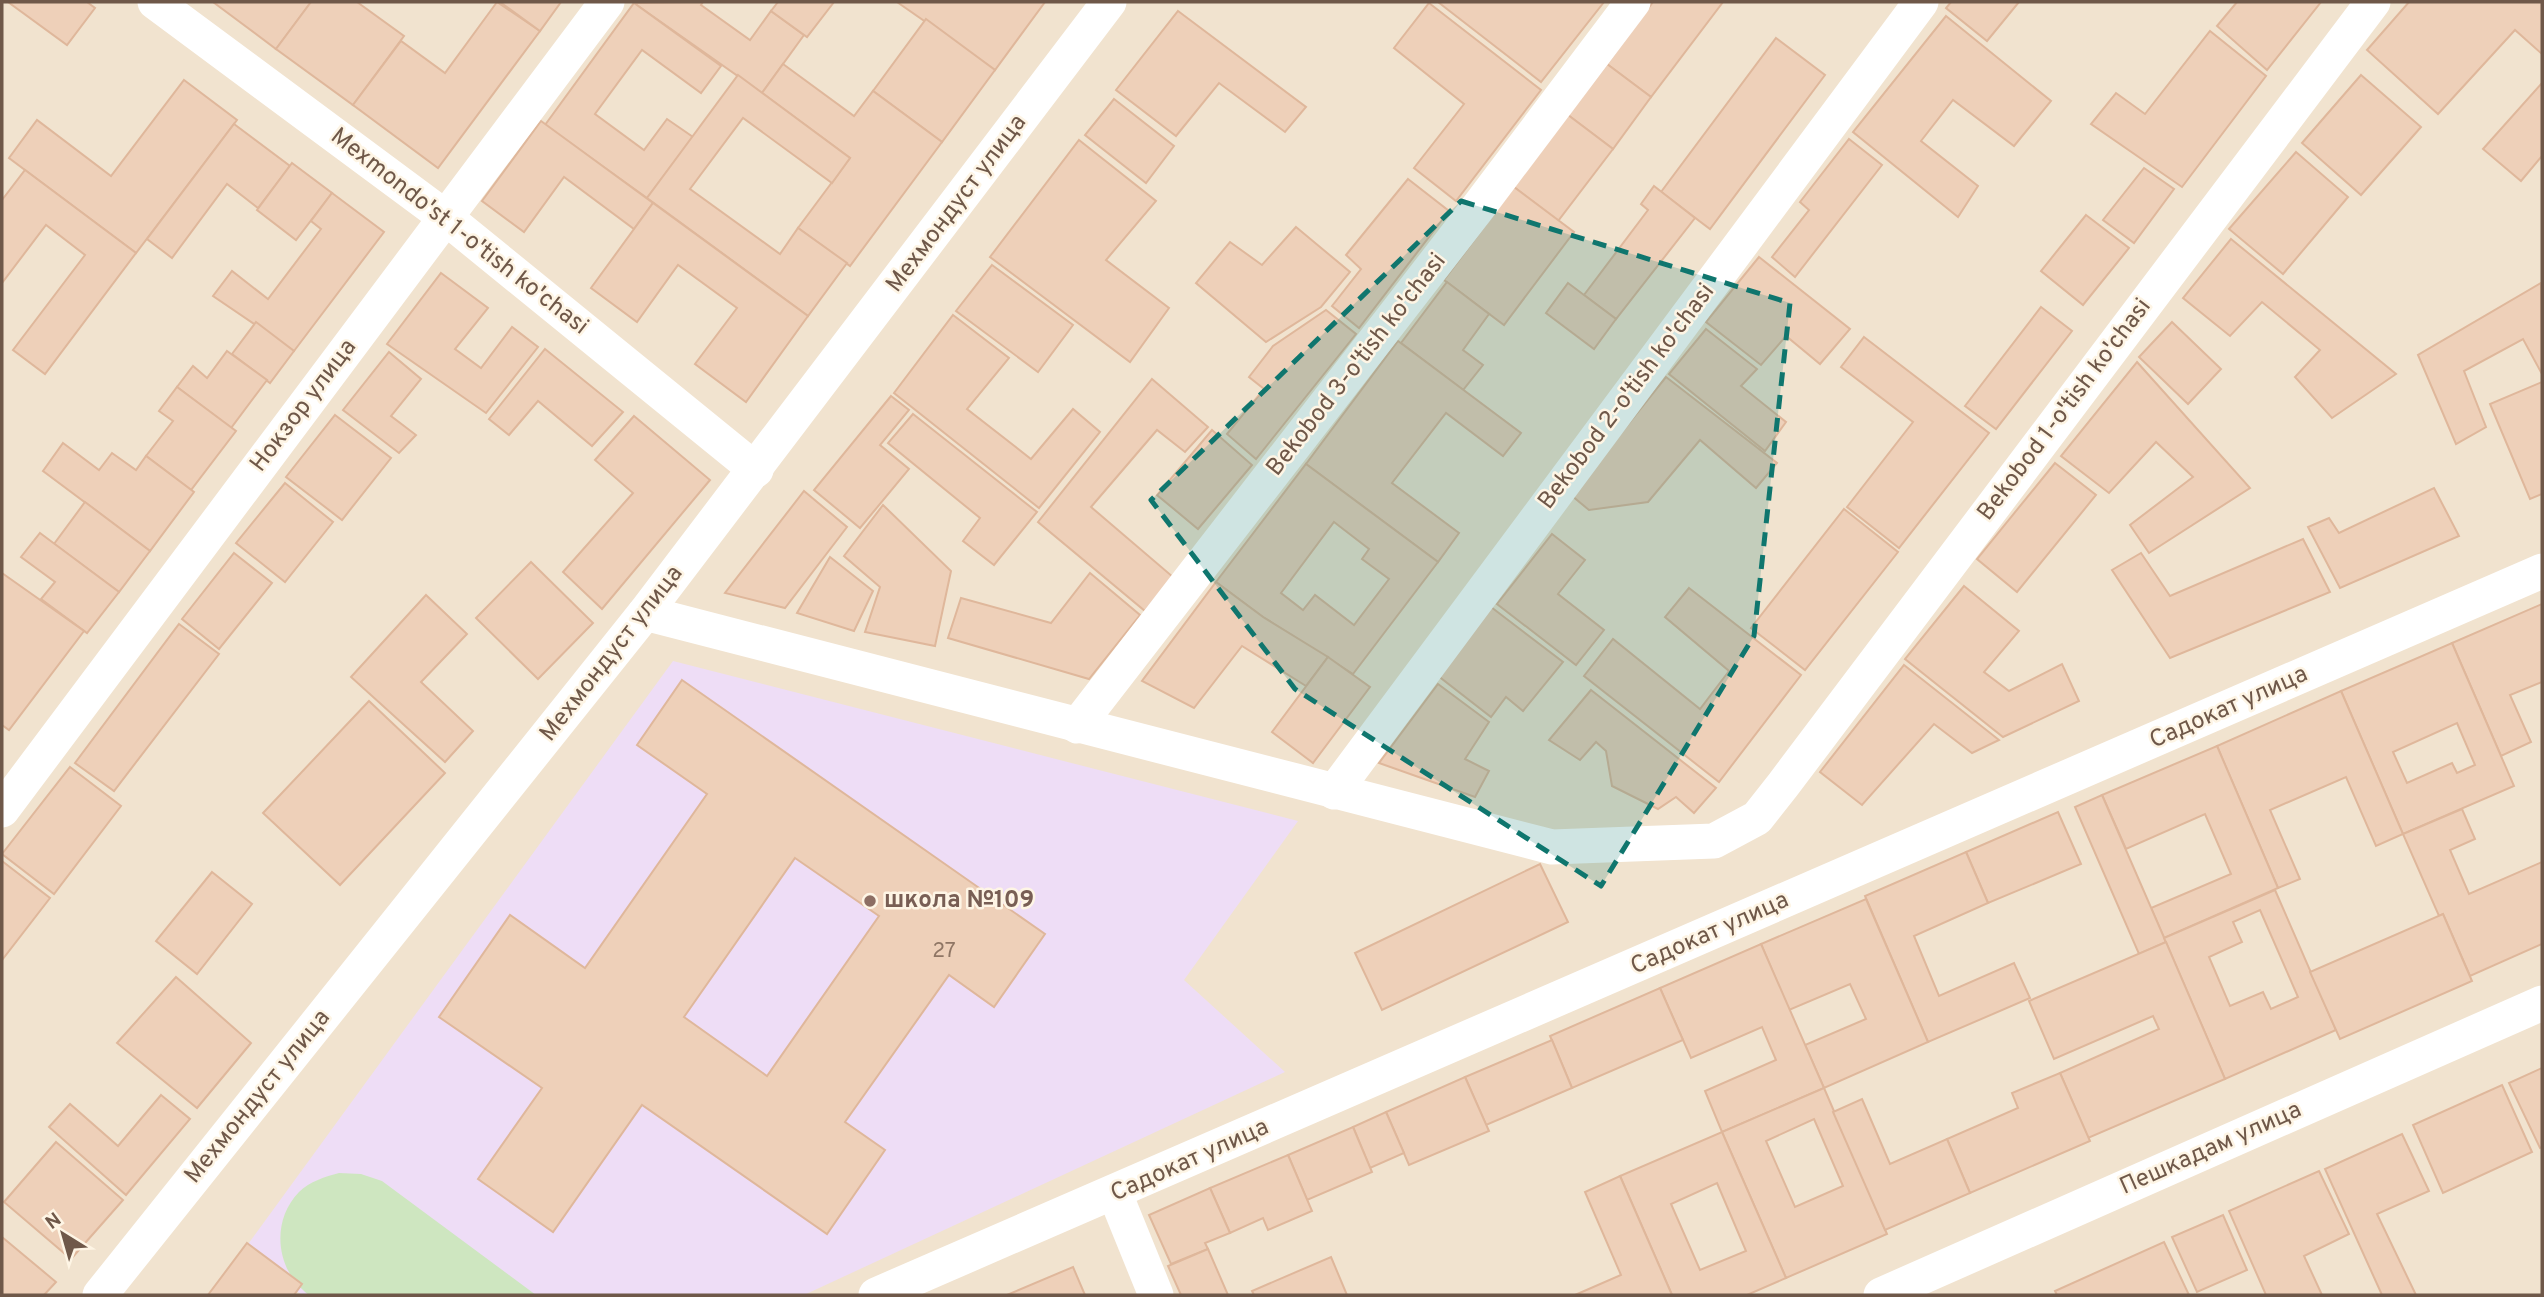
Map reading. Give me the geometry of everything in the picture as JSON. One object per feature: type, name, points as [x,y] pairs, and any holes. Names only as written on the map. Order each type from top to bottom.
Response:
[{"type":"street","name":"Mexmondo'st 1-o'tish ko'chasi","points":[[155,2],[445,217],[756,470]]},
{"type":"street","name":"Нокзор улица","points":[[2,810],[607,2]]},
{"type":"street","name":"Мехмондуст улица","points":[[100,1295],[645,613],[1109,2]]},
{"type":"street","name":"Bekobod 3-o'tish ko'chasi","points":[[1077,726],[1478,209],[1633,2]]},
{"type":"street","name":"Bekobod 2-o'tish ko'chasi","points":[[1334,792],[1921,2]]},
{"type":"street","name":"Bekobod 1-o'tish ko'chasi","points":[[1334,792],[1552,847],[1714,841],[1757,818],[2372,2]]},
{"type":"street","name":"Садокат улица","points":[[876,1295],[1115,1194],[2542,571]]},
{"type":"street","points":[[645,613],[1334,792]]},
{"type":"street","name":"Пешкадам улица","points":[[1881,1295],[2542,1003]]},
{"type":"street","points":[[1115,1194],[1156,1295]]},
{"type":"highlighted area","points":[[1461,201],[1790,303],[1754,636],[1601,886],[1295,689],[1151,500]]},
{"type":"shaded area","points":[[2,2],[2542,2],[2542,1295],[2,1295]]},
{"type":"shaded area","name":"школа №109","points":[[673,661],[1298,821],[1184,980],[1285,1072],[804,1295],[302,1295],[243,1251]]},
{"type":"green space","points":[[339,1173],[361,1174],[382,1181],[536,1295],[309,1295],[289,1273],[284,1260],[281,1231],[284,1217],[290,1204],[303,1188]]},
{"type":"building","points":[[8,2],[87,2],[95,8],[67,45]]},
{"type":"building","points":[[213,2],[311,2],[276,49]]},
{"type":"building","points":[[311,2],[357,2],[404,36],[353,105],[276,49]]},
{"type":"building","points":[[497,2],[540,31],[438,168],[353,105],[401,41],[445,73]]},
{"type":"building","points":[[500,2],[561,2],[540,31]]},
{"type":"building","points":[[703,2],[701,5],[750,40],[771,11],[804,35],[762,93],[634,3]]},
{"type":"building","points":[[778,2],[834,2],[807,37],[771,11]]},
{"type":"building","points":[[897,2],[1045,2],[995,70]]},
{"type":"building","points":[[1438,2],[1604,2],[1541,82]]},
{"type":"building","points":[[1653,2],[1723,2],[1651,97],[1607,64]]},
{"type":"building","points":[[1951,2],[2019,2],[1987,41],[1946,8]]},
{"type":"building","points":[[2237,2],[2321,2],[2267,70],[2217,26]]},
{"type":"building","points":[[2409,2],[2542,2],[2542,54],[2515,30],[2438,114],[2367,50]]},
{"type":"building","points":[[634,3],[721,66],[701,93],[642,50],[595,114],[644,150],[667,119],[693,137],[647,198],[545,125]]},
{"type":"building","points":[[1429,3],[1541,90],[1456,201],[1414,168],[1464,104],[1394,48]]},
{"type":"building","points":[[1178,11],[1306,107],[1285,132],[1219,83],[1176,136],[1116,90]]},
{"type":"building","points":[[1946,16],[2051,101],[2014,146],[1953,100],[1921,141],[1978,186],[1958,217],[1853,132]]},
{"type":"building","points":[[926,19],[995,70],[942,142],[873,91]]},
{"type":"building","points":[[2210,31],[2266,76],[2182,187],[2091,124],[2116,93],[2145,114]]},
{"type":"building","points":[[1776,38],[1825,75],[1710,229],[1661,192]]},
{"type":"building","points":[[783,64],[854,116],[873,91],[942,142],[850,266],[798,228],[850,158],[762,93]]},
{"type":"building","points":[[1607,64],[1651,97],[1613,149],[1568,115]]},
{"type":"building","points":[[738,75],[850,158],[832,183],[743,118],[690,189],[780,254],[798,228],[847,263],[808,316],[647,198]]},
{"type":"building","points":[[2361,75],[2421,127],[2361,195],[2302,143]]},
{"type":"building","points":[[184,80],[237,120],[136,253],[9,158],[37,120],[111,176]]},
{"type":"building","points":[[2542,83],[2542,156],[2521,181],[2483,149]]},
{"type":"building","points":[[1114,99],[1174,146],[1146,183],[1085,135]]},
{"type":"building","points":[[1568,115],[1613,149],[1558,221],[1514,187]]},
{"type":"building","points":[[541,121],[653,203],[634,229],[564,177],[524,232],[482,201]]},
{"type":"building","points":[[234,124],[290,166],[258,208],[227,184],[172,258],[147,239]]},
{"type":"building","points":[[1849,139],[1882,165],[1795,277],[1772,257],[1809,210],[1800,202]]},
{"type":"building","points":[[1079,140],[1156,201],[1106,260],[1169,308],[1130,362],[990,257]]},
{"type":"building","points":[[2296,152],[2348,197],[2283,274],[2229,229]]},
{"type":"building","points":[[292,163],[332,193],[296,240],[257,210]]},
{"type":"building","points":[[2144,168],[2174,189],[2134,243],[2103,220]]},
{"type":"building","points":[[25,170],[136,253],[45,374],[13,350],[85,255],[46,225],[2,283],[2,200]]},
{"type":"building","points":[[1408,179],[1449,211],[1359,328],[1332,306],[1361,269],[1346,255]]},
{"type":"building","points":[[1654,186],[1695,218],[1616,319],[1584,295],[1648,210],[1641,204]]},
{"type":"building","points":[[1514,187],[1574,232],[1504,325],[1444,280]]},
{"type":"building","points":[[332,193],[384,232],[294,351],[213,296],[232,271],[268,299],[321,229],[311,221]]},
{"type":"building","points":[[653,203],[808,316],[746,402],[695,364],[737,308],[678,265],[637,322],[591,288]]},
{"type":"building","points":[[2086,215],[2129,248],[2083,305],[2041,271]]},
{"type":"building","points":[[1296,227],[1350,272],[1321,307],[1266,342],[1196,283],[1230,242],[1262,265]]},
{"type":"building","points":[[2231,239],[2396,374],[2332,418],[2295,377],[2320,350],[2262,302],[2230,336],[2183,298]]},
{"type":"building","points":[[1759,257],[1850,329],[1820,364],[1786,336],[1761,365],[1706,322]]},
{"type":"building","points":[[992,265],[1073,325],[1038,372],[956,311]]},
{"type":"building","points":[[441,273],[488,308],[455,349],[481,368],[512,327],[538,347],[486,413],[387,344]]},
{"type":"building","points":[[1447,282],[1489,314],[1463,350],[1483,365],[1463,390],[1401,343]]},
{"type":"building","points":[[1568,283],[1616,319],[1594,349],[1546,313]]},
{"type":"building","points":[[2541,283],[2542,374],[2523,339],[2464,371],[2486,427],[2456,444],[2418,355]]},
{"type":"building","points":[[2041,307],[2072,331],[1996,429],[1965,406]]},
{"type":"building","points":[[1326,310],[1356,334],[1256,459],[1227,434],[1264,389],[1249,377],[1273,346]]},
{"type":"building","points":[[953,315],[1009,358],[967,409],[1031,459],[1073,409],[1100,432],[1039,508],[894,393]]},
{"type":"building","points":[[256,322],[294,351],[270,383],[232,354]]},
{"type":"building","points":[[2172,322],[2221,369],[2188,404],[2139,357]]},
{"type":"building","points":[[1706,329],[1757,369],[1741,386],[1786,422],[1765,451],[1669,374]]},
{"type":"building","points":[[1864,337],[1989,433],[1899,548],[1847,507],[1913,422],[1841,367]]},
{"type":"building","points":[[1398,341],[1521,433],[1503,456],[1446,413],[1392,483],[1459,533],[1438,562],[1306,464]]},
{"type":"building","points":[[545,349],[623,412],[592,446],[538,401],[509,435],[489,419]]},
{"type":"building","points":[[227,351],[267,380],[231,428],[177,387],[193,366],[207,378]]},
{"type":"building","points":[[389,352],[421,379],[391,416],[416,435],[399,453],[343,410]]},
{"type":"building","points":[[2137,362],[2250,488],[2149,553],[2130,525],[2193,477],[2156,442],[2109,493],[2061,456]]},
{"type":"building","points":[[1666,377],[1777,463],[1756,488],[1700,440],[1648,502],[1589,510],[1571,495]]},
{"type":"building","points":[[1152,379],[1208,427],[1185,452],[1157,430],[1091,507],[1173,577],[1145,611],[1038,522]]},
{"type":"building","points":[[2542,382],[2542,494],[2530,499],[2490,404]]},
{"type":"building","points":[[177,387],[236,431],[191,490],[146,456],[173,421],[159,411]]},
{"type":"building","points":[[891,396],[909,410],[880,445],[909,469],[860,528],[814,490]]},
{"type":"building","points":[[913,414],[1037,512],[994,565],[963,541],[980,518],[888,443]]},
{"type":"building","points":[[335,415],[391,458],[342,520],[286,477]]},
{"type":"building","points":[[634,416],[710,480],[602,609],[563,572],[633,493],[595,460]]},
{"type":"building","points":[[1212,430],[1252,465],[1198,529],[1157,495]]},
{"type":"building","points":[[63,443],[99,470],[112,453],[136,470],[146,456],[194,492],[150,551],[43,471]]},
{"type":"building","points":[[2055,463],[2096,495],[2017,592],[1977,559]]},
{"type":"building","points":[[1306,464],[1438,562],[1353,674],[1263,617],[1216,582]],"holes":[[[1334,522],[1369,549],[1362,559],[1389,579],[1354,625],[1315,595],[1303,610],[1281,593]]]},
{"type":"building","points":[[285,483],[333,522],[285,582],[236,543]]},
{"type":"building","points":[[2434,488],[2459,536],[2340,588],[2308,527],[2329,518],[2339,533]]},
{"type":"building","points":[[804,491],[847,527],[785,608],[725,593]]},
{"type":"building","points":[[85,502],[150,551],[119,592],[54,544]]},
{"type":"building","points":[[883,505],[951,571],[935,646],[865,632],[880,587],[844,556]]},
{"type":"building","points":[[1844,509],[1898,552],[1805,670],[1751,628]]},
{"type":"building","points":[[40,533],[119,592],[87,633],[41,599],[55,582],[21,557]]},
{"type":"building","points":[[1552,534],[1585,560],[1558,594],[1604,630],[1576,665],[1497,604]]},
{"type":"building","points":[[2303,539],[2330,592],[2170,658],[2112,570],[2141,553],[2170,596]]},
{"type":"building","points":[[234,553],[272,583],[219,649],[182,619]]},
{"type":"building","points":[[830,557],[873,591],[854,631],[797,613]]},
{"type":"building","points":[[531,562],[593,623],[538,679],[476,618]]},
{"type":"building","points":[[2,573],[84,631],[9,730],[2,725]]},
{"type":"building","points":[[1090,573],[1140,615],[1089,679],[948,638],[961,598],[1051,623]]},
{"type":"building","points":[[1216,582],[1263,617],[1328,657],[1306,686],[1242,646],[1194,708],[1142,681]]},
{"type":"building","points":[[1964,586],[2019,631],[1984,672],[2009,691],[2062,664],[2079,701],[2003,737],[1905,659]]},
{"type":"building","points":[[1689,588],[1801,675],[1719,782],[1584,676],[1613,639],[1700,709],[1729,671],[1665,617]]},
{"type":"building","points":[[426,595],[467,634],[421,682],[473,731],[445,762],[351,677]]},
{"type":"building","points":[[2542,604],[2542,682],[2510,695],[2531,742],[2501,756],[2452,643]]},
{"type":"building","points":[[1491,607],[1563,662],[1523,711],[1506,697],[1491,717],[1437,675]]},
{"type":"building","points":[[179,624],[219,654],[114,791],[75,763]]},
{"type":"building","points":[[2452,643],[2514,786],[2403,834],[2341,691]],"holes":[[[2457,723],[2475,765],[2457,773],[2452,763],[2407,783],[2393,752]]]},
{"type":"building","points":[[1328,657],[1370,687],[1313,763],[1272,732]]},
{"type":"building","points":[[1904,665],[1999,740],[1972,753],[1934,724],[1862,805],[1820,772]]},
{"type":"building","points":[[682,680],[1045,934],[994,1007],[949,975],[845,1122],[885,1150],[827,1234],[642,1105],[553,1232],[478,1179],[542,1088],[439,1017],[510,915],[585,968],[707,794],[637,745]],"holes":[[[795,858],[879,916],[767,1076],[684,1017]]]},
{"type":"building","points":[[1438,684],[1489,722],[1465,759],[1489,771],[1475,797],[1379,763]]},
{"type":"building","points":[[1591,690],[1716,788],[1694,813],[1676,797],[1658,809],[1612,786],[1606,751],[1596,742],[1580,760],[1549,740]]},
{"type":"building","points":[[2341,691],[2403,834],[2376,846],[2346,777],[2270,810],[2300,879],[2278,888],[2217,746]]},
{"type":"building","points":[[369,701],[445,773],[340,885],[263,813]]},
{"type":"building","points":[[2217,746],[2278,888],[2164,938],[2151,908],[2231,874],[2205,814],[2126,849],[2102,795]]},
{"type":"building","points":[[70,767],[121,806],[54,894],[2,854]]},
{"type":"building","points":[[2102,795],[2166,942],[2139,954],[2075,807]]},
{"type":"building","points":[[2462,809],[2475,839],[2450,850],[2469,894],[2542,862],[2542,944],[2470,976],[2443,914],[2439,916],[2403,834]]},
{"type":"building","points":[[2058,812],[2081,864],[1988,903],[1966,852]]},
{"type":"building","points":[[1966,852],[1988,903],[1914,936],[1939,996],[2014,963],[2030,998],[1928,1042],[1865,896]]},
{"type":"building","points":[[2,861],[50,898],[2,960]]},
{"type":"building","points":[[1540,864],[1568,922],[1382,1010],[1355,953]]},
{"type":"building","points":[[212,872],[252,904],[197,974],[156,941]]},
{"type":"building","points":[[2275,890],[2336,1030],[2225,1079],[2164,938]],"holes":[[[2260,910],[2298,997],[2271,1009],[2263,992],[2230,1006],[2209,957],[2242,942],[2233,922]]]},
{"type":"building","points":[[1866,899],[1928,1042],[1824,1088],[1805,1045],[1866,1019],[1850,984],[1789,1010],[1761,944]]},
{"type":"building","points":[[2443,914],[2472,981],[2340,1039],[2310,972]]},
{"type":"building","points":[[2166,942],[2225,1079],[2088,1138],[2060,1073],[2159,1029],[2153,1016],[2054,1059],[2029,1001]]},
{"type":"building","points":[[1761,944],[1824,1088],[1722,1132],[1705,1091],[1776,1060],[1762,1027],[1691,1058],[1660,988]]},
{"type":"building","points":[[176,977],[251,1043],[197,1108],[117,1043]]},
{"type":"building","points":[[1660,988],[1683,1040],[1572,1088],[1550,1036]]},
{"type":"building","points":[[1552,1040],[1572,1088],[1486,1125],[1465,1077]]},
{"type":"building","points":[[2542,1068],[2542,1147],[2540,1148],[2509,1083]]},
{"type":"building","points":[[2060,1073],[2090,1141],[1970,1193],[1947,1139],[2018,1108],[2012,1093]]},
{"type":"building","points":[[1465,1077],[1489,1131],[1409,1165],[1386,1112]]},
{"type":"building","points":[[2502,1085],[2532,1152],[2443,1193],[2413,1125]]},
{"type":"building","points":[[1824,1088],[1887,1234],[1786,1278],[1722,1132]],"holes":[[[1814,1119],[1843,1186],[1795,1207],[1766,1141]]]},
{"type":"building","points":[[161,1095],[190,1119],[126,1195],[49,1127],[70,1104],[118,1146]]},
{"type":"building","points":[[1862,1099],[1890,1164],[1947,1139],[1970,1193],[1885,1230],[1833,1112]]},
{"type":"building","points":[[1386,1112],[1404,1153],[1370,1168],[1353,1127]]},
{"type":"building","points":[[1353,1127],[1372,1172],[1307,1200],[1288,1155]]},
{"type":"building","points":[[1722,1132],[1786,1278],[1747,1295],[1672,1295],[1620,1176]],"holes":[[[1717,1183],[1746,1251],[1700,1270],[1671,1204]]]},
{"type":"building","points":[[2402,1134],[2429,1191],[2377,1214],[2416,1295],[2382,1295],[2325,1169]]},
{"type":"building","points":[[56,1142],[123,1200],[71,1259],[4,1202]]},
{"type":"building","points":[[1288,1155],[1312,1211],[1268,1230],[1263,1218],[1230,1233],[1210,1188]]},
{"type":"building","points":[[2319,1171],[2349,1234],[2304,1256],[2322,1295],[2266,1295],[2229,1211]]},
{"type":"building","points":[[1620,1176],[1672,1295],[1575,1295],[1621,1275],[1585,1192]]},
{"type":"building","points":[[1210,1188],[1230,1233],[1205,1243],[1208,1249],[1171,1264],[1149,1215]]},
{"type":"building","points":[[2223,1215],[2247,1270],[2197,1292],[2172,1237]]},
{"type":"building","points":[[2,1237],[56,1282],[44,1295],[2,1295]]},
{"type":"building","points":[[2164,1242],[2189,1295],[2057,1295],[2055,1291]]},
{"type":"building","points":[[247,1243],[302,1284],[294,1295],[208,1295]]},
{"type":"building","points":[[1208,1249],[1228,1295],[1181,1295],[1168,1266]]},
{"type":"building","points":[[1331,1257],[1347,1295],[1254,1295],[1252,1291]]},
{"type":"building","points":[[1073,1267],[1085,1295],[1007,1295]]},
{"type":"place","name":"школа №109","points":[[870,901]]}]
